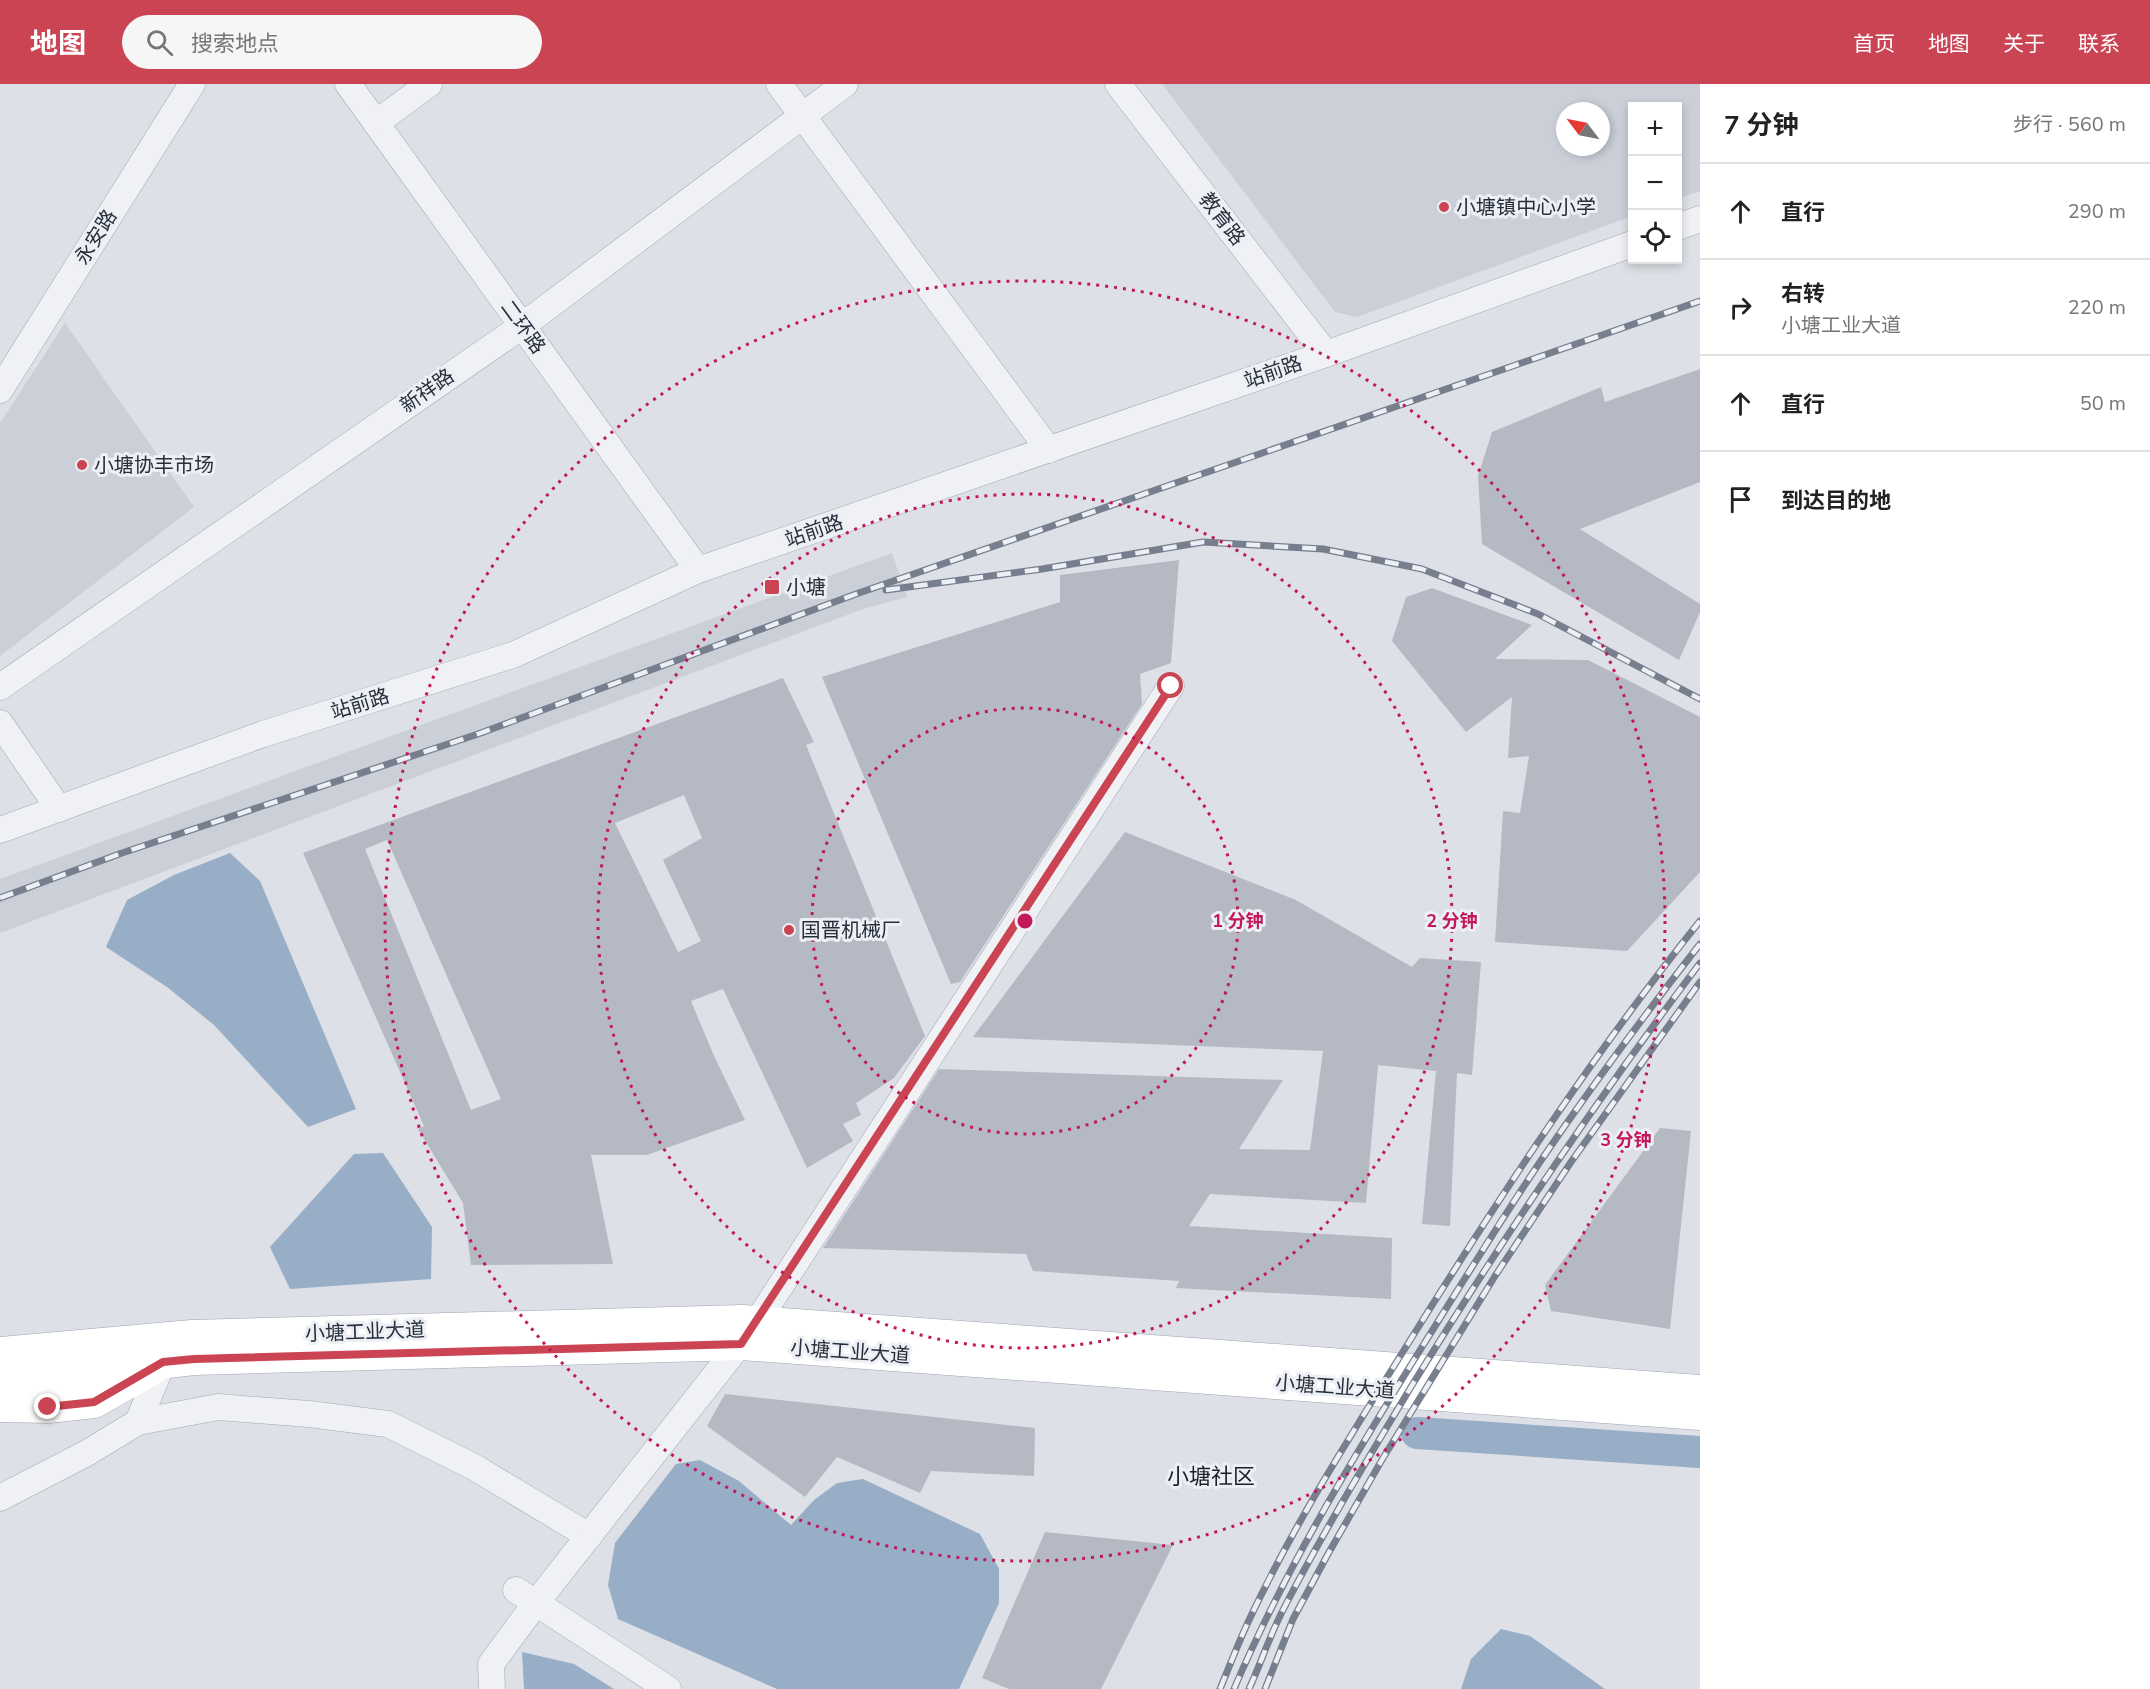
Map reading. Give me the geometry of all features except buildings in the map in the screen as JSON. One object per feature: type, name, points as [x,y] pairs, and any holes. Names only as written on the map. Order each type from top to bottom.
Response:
[{"type":"main road","name":"小塘工业大道","points":[[0,1353],[192,1336],[749,1333],[1700,1392]]},
{"type":"main road","name":"小塘工业大道","points":[[0,1381],[194,1359],[749,1333],[1700,1414]]},
{"type":"main road","points":[[0,1341],[58,1348]]},
{"type":"main road","points":[[0,1406],[48,1407],[94,1402],[163,1362]]},
{"type":"street","name":"永安路","points":[[0,390],[192,84]]},
{"type":"street","name":"二环路","points":[[348,84],[698,570]]},
{"type":"street","points":[[376,123],[429,84]]},
{"type":"street","points":[[779,84],[1049,450]]},
{"type":"street","name":"新祥路","points":[[0,687],[522,326],[845,84]]},
{"type":"street","name":"教育路","points":[[1118,84],[1326,354]]},
{"type":"street","points":[[1682,225],[1700,219]]},
{"type":"street","name":"站前路","points":[[0,830],[263,734],[513,656],[698,570],[1326,354],[1628,245]]},
{"type":"street","points":[[492,1689],[491,1664],[526,1597],[589,1536],[749,1333],[1171,686]]},
{"type":"street","points":[[0,723],[59,809]]},
{"type":"street","points":[[138,1422],[163,1362]]},
{"type":"street","points":[[0,1498],[87,1453],[138,1422],[218,1407],[309,1414],[388,1424],[474,1467],[589,1536]]},
{"type":"street","points":[[526,1597],[668,1689]]},
{"type":"shaded area","name":"小塘镇中心小学","points":[[1162,84],[1700,84],[1700,191],[1682,198],[1682,102],[1628,102],[1628,217],[1357,317],[1335,312]]},
{"type":"shaded area","name":"小塘协丰市场","points":[[65,323],[194,507],[0,656],[0,423]]},
{"type":"shaded area","points":[[892,553],[907,597],[863,609],[0,933],[0,879]]},
{"type":"water","points":[[230,853],[260,881],[356,1109],[308,1127],[214,1025],[167,987],[106,947],[127,900],[174,875]]},
{"type":"water","points":[[383,1153],[432,1227],[431,1279],[290,1289],[270,1247],[354,1154]]},
{"type":"water","points":[[700,1460],[739,1481],[791,1525],[814,1500],[837,1483],[863,1479],[980,1534],[999,1569],[999,1603],[959,1689],[777,1689],[618,1619],[608,1585],[615,1543],[676,1464]]},
{"type":"water","points":[[1501,1629],[1530,1636],[1605,1689],[1461,1689],[1471,1659]]},
{"type":"water","points":[[522,1652],[574,1664],[614,1689],[524,1689]]},
{"type":"waterway","points":[[1417,1433],[1700,1452]]},
{"type":"railway","points":[[0,898],[122,853],[478,734],[856,594],[1700,301]]},
{"type":"railway","points":[[886,590],[1042,569],[1203,542],[1323,549],[1422,569],[1538,614],[1700,699]]},
{"type":"railway","points":[[1220,1689],[1250,1618],[1288,1543],[1330,1469],[1419,1326],[1554,1119],[1625,1019],[1700,921]]},
{"type":"railway","points":[[1234,1689],[1275,1601],[1321,1515],[1452,1299],[1563,1129],[1620,1048],[1700,944]]},
{"type":"railway","points":[[1249,1689],[1278,1620],[1298,1581],[1414,1382],[1552,1169],[1700,963]]},
{"type":"railway","points":[[1265,1689],[1293,1619],[1383,1458],[1495,1276],[1571,1162],[1700,982]]},
{"type":"place","name":"小塘镇中心小学","points":[[1444,207]]},
{"type":"place","name":"小塘协丰市场","points":[[82,465]]},
{"type":"place","name":"小塘","points":[[772,587]]},
{"type":"place","name":"国晋机械厂","points":[[789,930]]},
{"type":"district","name":"小塘社区","points":[[1211,1477]]},
{"type":"route","points":[[48,1407],[94,1402],[163,1362],[194,1359],[741,1344],[1171,686]]}]
